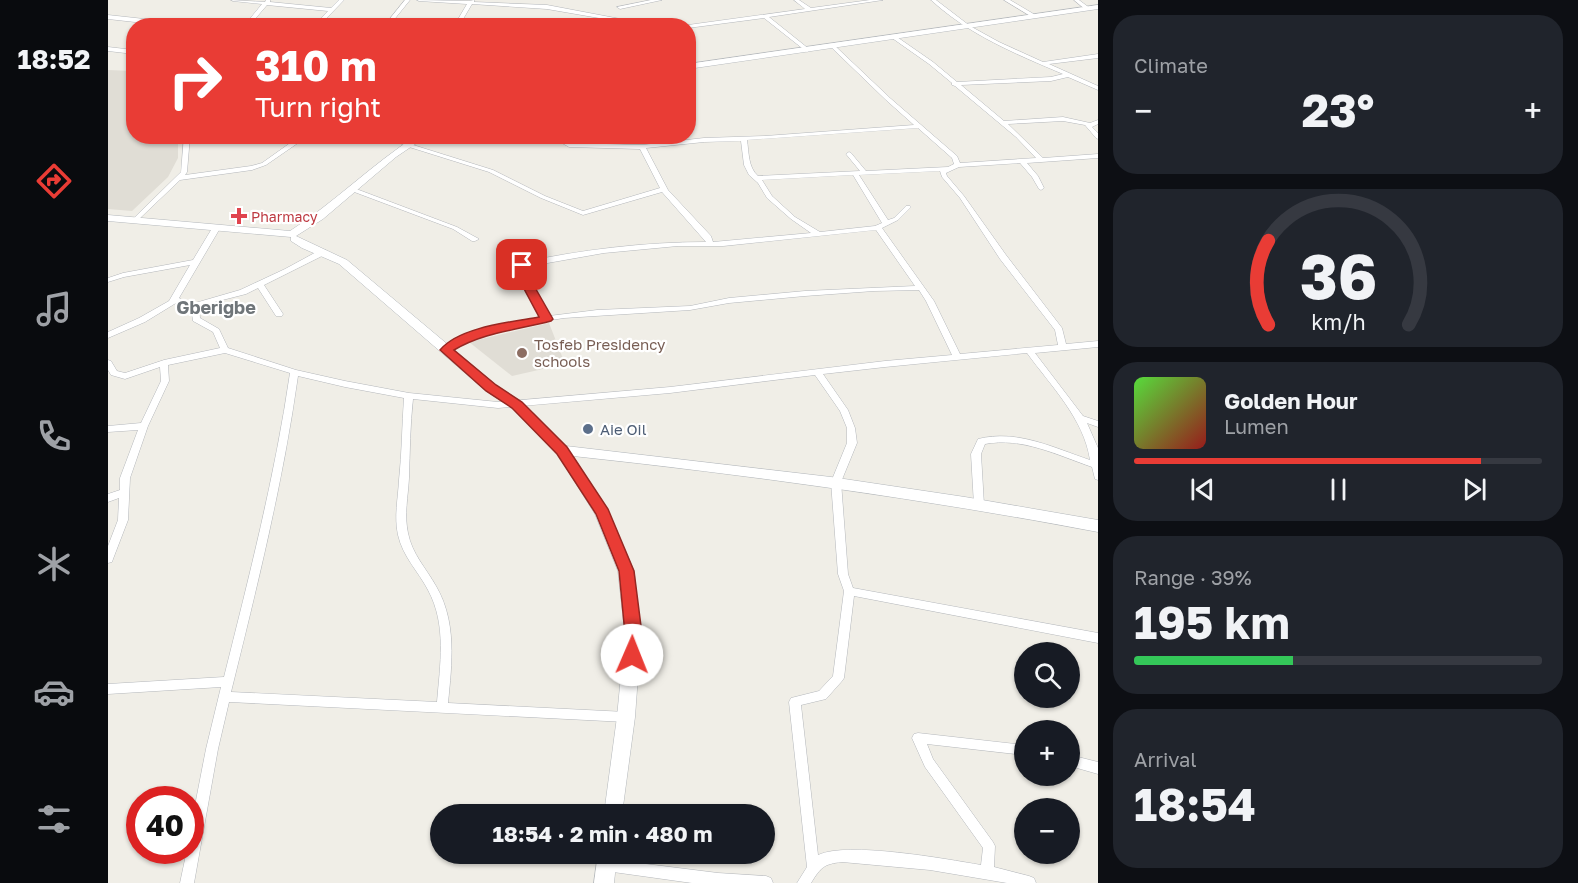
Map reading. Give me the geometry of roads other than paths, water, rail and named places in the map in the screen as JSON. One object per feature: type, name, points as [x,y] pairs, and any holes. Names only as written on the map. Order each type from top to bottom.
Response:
[{"type":"main road","points":[[696,67],[1098,7]]},
{"type":"main road","points":[[108,220],[218,226],[292,234],[319,217],[408,145]]},
{"type":"main road","points":[[108,220],[214,230],[278,240],[295,239],[308,232],[319,217]]},
{"type":"main road","points":[[295,239],[302,246],[323,252],[343,262],[362,276],[491,388],[517,405],[562,450],[602,513],[626,571],[633,634],[626,717],[614,804]]},
{"type":"main road","points":[[562,450],[724,466],[837,482],[1019,510],[1098,526]]},
{"type":"street","points":[[233,0],[333,10]]},
{"type":"street","points":[[324,18],[342,0]]},
{"type":"street","points":[[393,18],[408,0]]},
{"type":"street","points":[[419,0],[547,7],[604,18]]},
{"type":"street","points":[[614,0],[627,18]]},
{"type":"street","points":[[620,7],[660,0]]},
{"type":"street","points":[[796,0],[810,10]]},
{"type":"street","points":[[696,26],[881,0]]},
{"type":"street","points":[[933,0],[968,27],[1036,62],[1098,88]]},
{"type":"street","points":[[1006,0],[1034,16]]},
{"type":"street","points":[[1076,0],[1088,9]]},
{"type":"street","points":[[253,18],[268,2]]},
{"type":"street","points":[[461,18],[471,2]]},
{"type":"street","points":[[108,17],[126,19]]},
{"type":"street","points":[[766,17],[807,50]]},
{"type":"street","points":[[895,38],[931,63],[1040,158]]},
{"type":"street","points":[[833,46],[868,81],[955,157],[958,165]]},
{"type":"street","points":[[108,50],[126,51]]},
{"type":"street","points":[[1036,62],[1058,62],[1098,56]]},
{"type":"street","points":[[954,84],[1051,79],[1068,75]]},
{"type":"street","points":[[1001,123],[1063,119],[1088,124],[1098,122]]},
{"type":"street","points":[[1088,124],[1098,137]]},
{"type":"street","points":[[696,139],[744,139],[920,126]]},
{"type":"street","points":[[744,139],[747,165],[765,188],[769,197],[793,218],[817,233]]},
{"type":"street","points":[[135,220],[184,171],[186,144]]},
{"type":"street","points":[[177,178],[236,172],[252,168],[264,164],[293,144]]},
{"type":"street","points":[[567,144],[642,147],[659,144]]},
{"type":"street","points":[[408,145],[491,171],[543,197],[583,213],[664,189]]},
{"type":"street","points":[[642,147],[664,189],[708,238],[711,245]]},
{"type":"street","points":[[849,154],[864,172]]},
{"type":"street","points":[[756,178],[946,169],[958,165],[1098,156]]},
{"type":"street","points":[[1022,161],[1035,176],[1041,188]]},
{"type":"street","points":[[946,169],[943,172],[946,178],[962,196],[1003,257],[1059,330],[1062,346]]},
{"type":"street","points":[[855,174],[886,223]]},
{"type":"street","points":[[351,189],[455,228],[475,239]]},
{"type":"street","points":[[547,319],[520,270],[522,265],[604,251],[678,244],[711,245],[878,228],[896,219],[908,207]]},
{"type":"street","points":[[878,228],[921,288],[940,320],[957,357]]},
{"type":"street","points":[[108,335],[142,320],[176,298],[214,230]]},
{"type":"street","points":[[176,298],[185,305],[195,305],[243,292],[323,252]]},
{"type":"street","points":[[108,280],[123,275],[197,262]]},
{"type":"street","points":[[260,285],[279,314]]},
{"type":"street","points":[[446,350],[463,339],[484,332],[547,319],[656,308],[689,308],[732,300],[870,288],[921,288]]},
{"type":"street","points":[[195,305],[196,319],[216,331],[225,350]]},
{"type":"street","points":[[108,363],[114,373],[125,376],[164,363],[225,350],[294,372],[409,396],[481,405],[517,405],[1098,344]]},
{"type":"street","points":[[1029,350],[1080,418],[1093,448],[1098,477]]},
{"type":"street","points":[[108,559],[123,520],[125,478],[144,426],[165,381],[164,363]]},
{"type":"street","points":[[187,883],[227,682],[265,532],[286,430],[294,372]]},
{"type":"street","points":[[813,867],[795,702],[822,695],[838,678],[849,591],[843,574],[837,482],[852,443],[851,428],[843,410],[817,372]]},
{"type":"street","points":[[409,396],[399,513],[408,551],[438,599],[447,633],[442,707]]},
{"type":"street","points":[[1080,418],[1098,424]]},
{"type":"street","points":[[108,429],[144,426]]},
{"type":"street","points":[[979,505],[976,454],[981,441],[1025,440],[1044,449],[1095,465]]},
{"type":"street","points":[[108,498],[124,492]]},
{"type":"street","points":[[849,591],[1098,638]]},
{"type":"street","points":[[108,689],[227,682]]},
{"type":"street","points":[[224,697],[626,717]]},
{"type":"street","points":[[987,872],[989,846],[928,763],[918,738],[1014,749]]},
{"type":"street","points":[[1080,764],[1098,768]]},
{"type":"street","points":[[804,883],[813,867],[827,857],[843,855],[1001,874],[1029,883]]},
{"type":"street","points":[[606,867],[766,883]]},
{"type":"place","name":"Pharmacy","points":[[239,216]]},
{"type":"place","name":"Tosfeb Presidency schools","points":[[522,353]]},
{"type":"place","name":"Aie Oil","points":[[588,429]]},
{"type":"district","name":"Gberigbe","points":[[216,307]]}]
